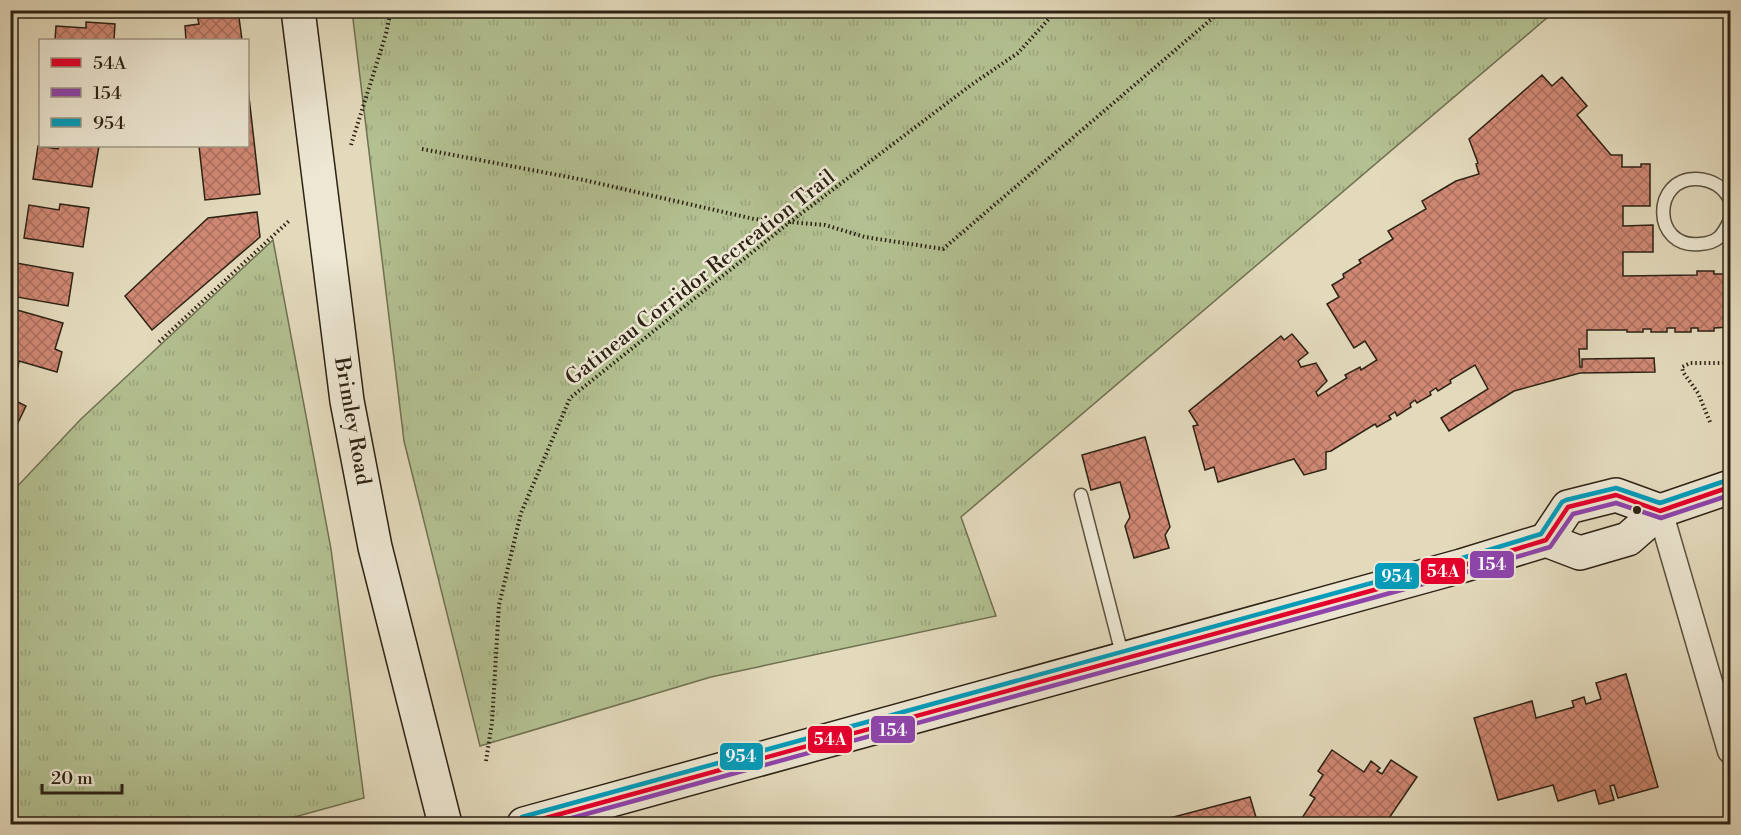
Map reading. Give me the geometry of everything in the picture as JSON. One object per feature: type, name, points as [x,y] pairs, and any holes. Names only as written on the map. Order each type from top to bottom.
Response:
[{"type":"main road","name":"Brimley Road","points":[[298,10],[347,401],[375,547],[445,825]]},
{"type":"main road","points":[[524,825],[1461,566],[1546,540],[1580,553],[1628,539],[1660,511],[1731,487]]},
{"type":"main road","points":[[1546,540],[1568,507],[1616,495],[1660,511]]},
{"type":"street","points":[[1660,511],[1731,751]]},
{"type":"lane","points":[[1731,200],[1722,188],[1711,182],[1699,179],[1686,180],[1671,188],[1666,196],[1664,212],[1668,232],[1673,238],[1694,245],[1714,241],[1723,236],[1731,220]]},
{"type":"lane","points":[[1081,495],[1124,659]]},
{"type":"path","points":[[351,145],[386,34],[391,10]]},
{"type":"path","name":"Gatineau Corridor Recreation Trail","points":[[486,761],[492,722],[499,605],[521,513],[570,398],[790,222],[971,85],[1018,53],[1057,10]]},
{"type":"path","points":[[422,149],[584,180],[754,219],[825,225],[865,237],[943,249],[1222,10]]},
{"type":"path","points":[[159,342],[290,220]]},
{"type":"path","points":[[1710,422],[1698,393],[1682,367],[1690,363],[1731,363]]},
{"type":"green space","points":[[352,10],[1555,11],[961,517],[996,616],[711,677],[480,746],[404,441]]},
{"type":"green space","points":[[273,240],[331,549],[364,798],[269,824],[11,824],[11,493],[81,419]]},
{"type":"building","points":[[238,10],[242,39],[186,39],[185,26],[199,24],[197,15]]},
{"type":"building","points":[[86,22],[115,24],[114,39],[55,39],[56,26],[86,28]]},
{"type":"building","points":[[1542,75],[1552,86],[1562,77],[1587,106],[1577,115],[1611,155],[1622,155],[1622,167],[1641,167],[1641,164],[1650,164],[1650,206],[1623,206],[1623,226],[1653,225],[1653,252],[1623,252],[1623,276],[1697,275],[1697,271],[1730,274],[1730,327],[1714,328],[1714,331],[1698,331],[1698,328],[1691,328],[1691,332],[1675,332],[1675,328],[1667,328],[1667,332],[1651,332],[1651,329],[1643,329],[1643,332],[1587,330],[1587,349],[1579,349],[1580,367],[1582,367],[1582,359],[1654,358],[1655,372],[1580,373],[1514,391],[1449,431],[1441,418],[1488,389],[1475,365],[1450,380],[1451,383],[1438,391],[1436,388],[1430,392],[1431,395],[1417,403],[1415,400],[1410,404],[1411,407],[1397,416],[1395,412],[1389,416],[1391,419],[1377,427],[1375,424],[1326,452],[1326,469],[1304,475],[1294,459],[1218,482],[1214,467],[1205,470],[1193,426],[1198,425],[1189,411],[1281,336],[1284,340],[1292,334],[1308,353],[1298,361],[1301,367],[1316,363],[1327,381],[1316,392],[1318,396],[1347,378],[1345,375],[1360,367],[1361,370],[1377,360],[1365,341],[1354,348],[1327,304],[1339,297],[1332,285],[1344,278],[1343,274],[1361,263],[1359,260],[1393,239],[1388,231],[1426,209],[1422,201],[1456,181],[1479,174],[1476,164],[1478,163],[1469,139]]},
{"type":"building","points":[[249,97],[260,194],[205,200],[199,147],[249,147]]},
{"type":"building","points":[[38,146],[58,149],[59,147],[99,147],[92,187],[33,179]]},
{"type":"building","points":[[60,204],[89,208],[83,247],[24,238],[29,205],[59,210]]},
{"type":"building","points":[[257,212],[260,237],[152,330],[125,296],[208,218]]},
{"type":"building","points":[[16,263],[73,273],[68,306],[11,296]]},
{"type":"building","points":[[10,308],[63,323],[55,349],[62,352],[57,372],[19,361],[18,367],[10,364]]},
{"type":"building","points":[[10,398],[26,406],[12,435],[10,434]]},
{"type":"building","points":[[1145,437],[1170,527],[1165,535],[1169,548],[1134,558],[1125,526],[1130,517],[1120,482],[1091,490],[1082,455]]},
{"type":"building","points":[[1626,674],[1658,787],[1618,798],[1614,785],[1610,786],[1614,800],[1599,804],[1595,790],[1558,801],[1553,785],[1498,800],[1474,718],[1532,701],[1536,718],[1574,707],[1572,701],[1584,697],[1586,704],[1601,699],[1596,683]]},
{"type":"building","points":[[1332,750],[1364,772],[1371,761],[1380,768],[1377,771],[1382,774],[1391,760],[1417,777],[1385,824],[1306,824],[1307,822],[1302,818],[1315,798],[1310,795],[1323,775],[1318,771]]},
{"type":"building","points":[[1250,797],[1258,824],[1147,824]]},
{"type":"transit line","name":"954","points":[[522,817],[1459,559],[1541,534],[1562,502],[1566,500],[1616,488],[1660,503],[1728,480]]},
{"type":"transit line","name":"54A","points":[[524,824],[1461,566],[1546,540],[1568,507],[1616,495],[1660,511],[1730,487]]},
{"type":"transit line","name":"154","points":[[550,824],[1463,573],[1550,547],[1573,514],[1616,503],[1661,518],[1730,495]]}]
